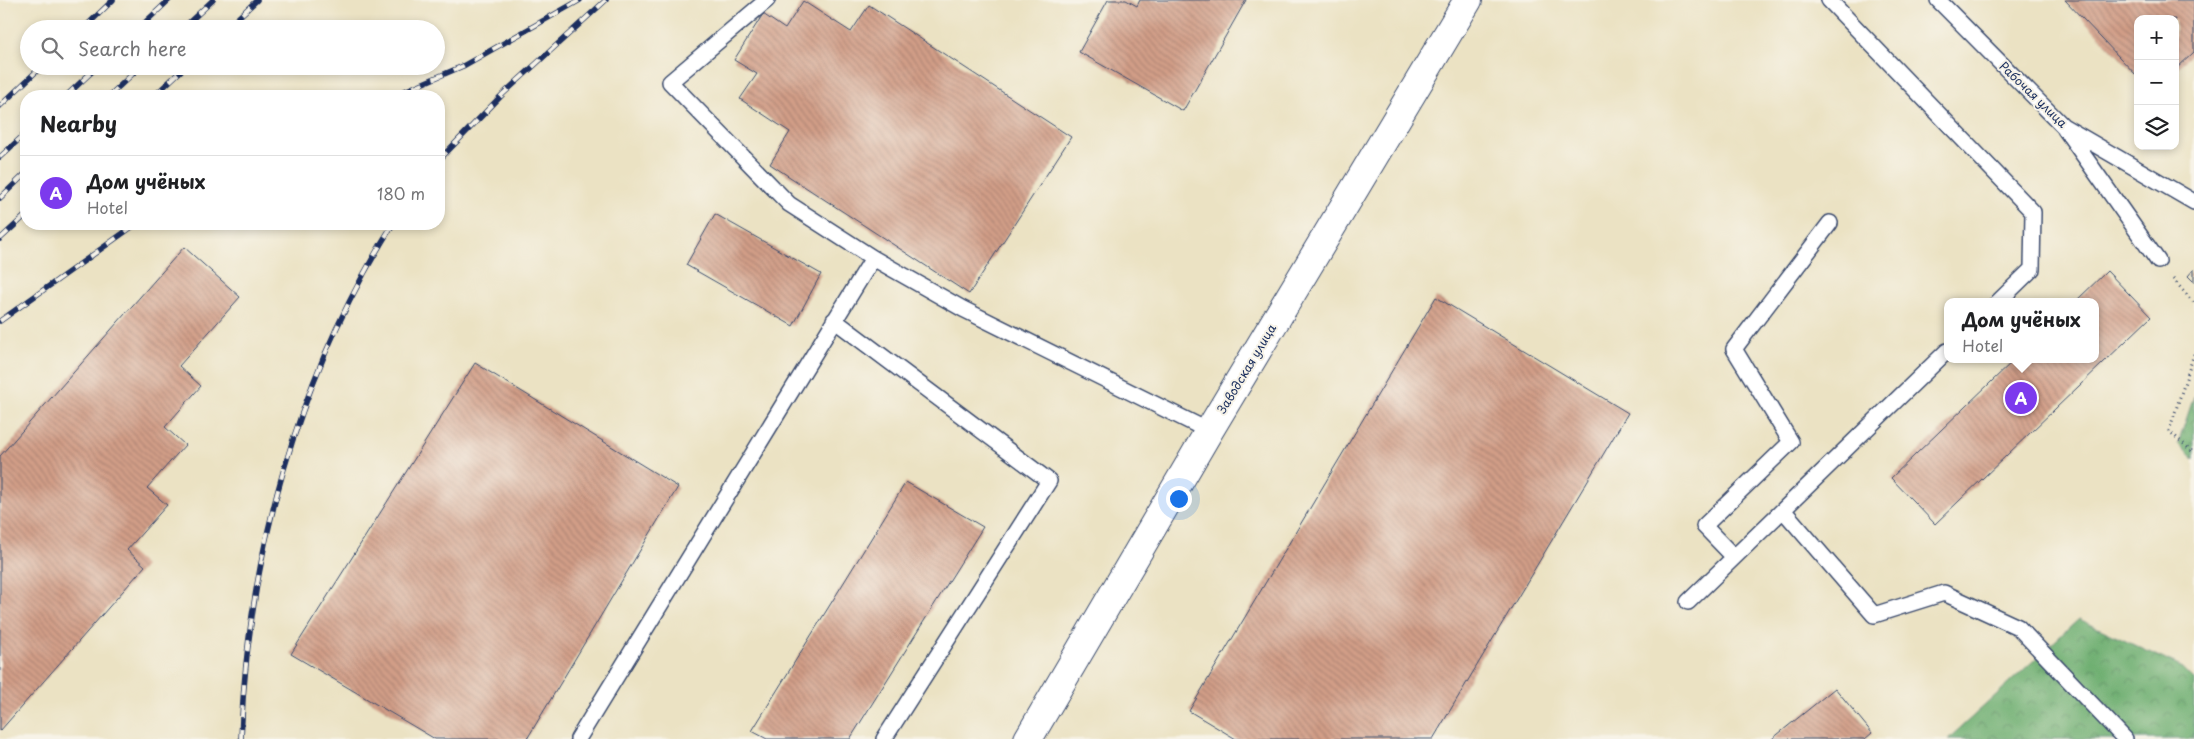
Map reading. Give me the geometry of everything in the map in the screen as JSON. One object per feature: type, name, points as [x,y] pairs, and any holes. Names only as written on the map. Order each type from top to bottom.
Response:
[{"type":"street","name":"Заводская улица","points":[[1028,739],[1209,431],[1468,0]]},
{"type":"lane","points":[[768,0],[670,82],[789,204],[873,258],[963,309],[1209,431]]},
{"type":"lane","points":[[1828,0],[2033,212],[2032,269],[2002,298]]},
{"type":"lane","name":"Рабочая улица","points":[[1938,0],[2063,126],[2194,202]]},
{"type":"lane","points":[[2063,126],[2158,261]]},
{"type":"lane","points":[[1734,557],[1704,526],[1790,442],[1734,349],[1830,223]]},
{"type":"lane","points":[[578,739],[873,258]]},
{"type":"lane","points":[[834,320],[1049,481],[884,739]]},
{"type":"lane","points":[[1688,602],[1944,354]]},
{"type":"lane","points":[[1783,510],[1874,615],[1944,593],[2018,627],[2124,739]]},
{"type":"path","points":[[2158,261],[2194,303]]},
{"type":"path","points":[[2194,354],[2169,431],[2194,453]]},
{"type":"green space","points":[[2194,396],[2194,459],[2178,444]]},
{"type":"green space","points":[[2079,619],[2183,668],[2194,679],[2194,739],[1948,739]]},
{"type":"building","points":[[1108,0],[1126,0],[1137,6],[1140,0],[1246,0],[1183,111],[1079,52]]},
{"type":"building","points":[[2065,0],[2194,0],[2194,52],[2179,66],[2179,15],[2134,15],[2134,73]]},
{"type":"building","points":[[803,1],[851,32],[869,5],[1071,137],[969,294],[770,164],[790,132],[740,99],[757,74],[734,60],[763,14],[785,29]]},
{"type":"building","points":[[715,214],[821,274],[793,326],[686,265]]},
{"type":"building","points":[[184,247],[240,297],[179,366],[201,386],[165,427],[185,445],[147,488],[167,505],[127,550],[145,566],[0,731],[0,456]]},
{"type":"building","points":[[2194,269],[2194,282],[2188,276]]},
{"type":"building","points":[[2107,271],[2151,317],[1935,524],[1891,478],[2011,363],[2099,363],[2099,298],[2079,298]]},
{"type":"building","points":[[1436,297],[1628,413],[1433,739],[1236,739],[1189,711]]},
{"type":"building","points":[[475,363],[678,487],[527,739],[435,739],[291,654]]},
{"type":"building","points":[[906,482],[983,527],[850,739],[767,739],[752,731]]},
{"type":"building","points":[[1835,688],[1872,733],[1865,739],[1772,739]]},
{"type":"railway","points":[[92,20],[113,0]]},
{"type":"railway","points":[[148,20],[169,0]]},
{"type":"railway","points":[[192,20],[213,0]]},
{"type":"railway","points":[[236,20],[257,0]]},
{"type":"railway","points":[[445,74],[463,66],[580,0]]},
{"type":"railway","points":[[445,154],[503,94],[606,0]]},
{"type":"railway","points":[[0,106],[33,75]]},
{"type":"railway","points":[[72,90],[88,75]]},
{"type":"railway","points":[[115,90],[131,75]]},
{"type":"railway","points":[[160,90],[176,75]]},
{"type":"railway","points":[[407,90],[442,75]]},
{"type":"railway","points":[[0,157],[20,139]]},
{"type":"railway","points":[[0,198],[20,179]]},
{"type":"railway","points":[[0,239],[20,221]]},
{"type":"railway","points":[[0,321],[128,230]]},
{"type":"railway","points":[[241,739],[245,671],[254,604],[266,537],[283,471],[304,407],[330,344],[359,283],[390,230]]},
{"type":"place","name":"Дом учёных","points":[[2021,398]]}]
